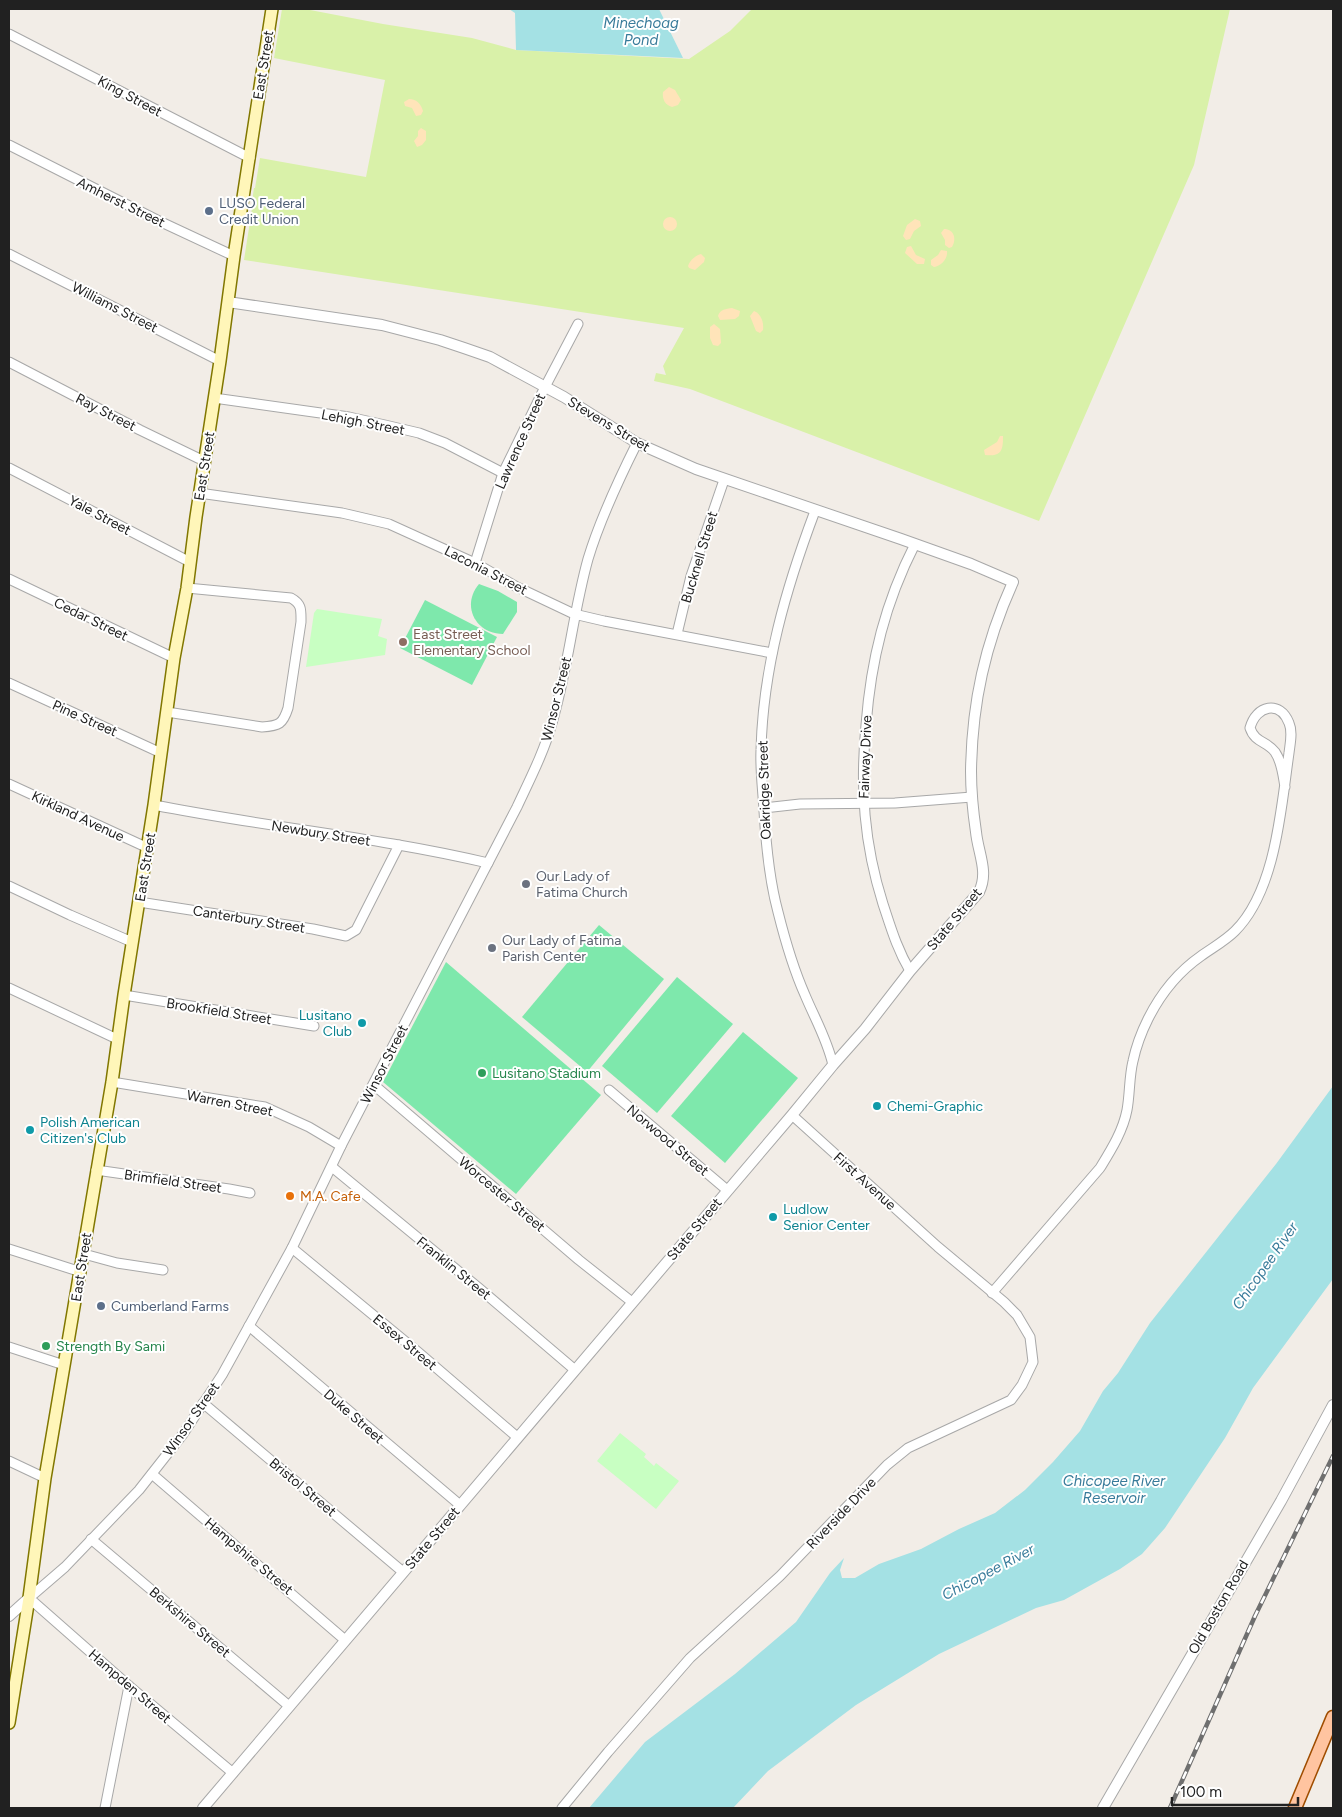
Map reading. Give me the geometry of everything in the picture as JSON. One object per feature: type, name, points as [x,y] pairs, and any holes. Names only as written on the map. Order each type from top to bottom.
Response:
[{"type":"main road","name":"East Street","points":[[9,1723],[30,1598],[45,1478],[84,1254],[148,848],[174,658],[272,9]]},
{"type":"main road","points":[[1295,1808],[1333,1717]]},
{"type":"street","name":"King Street","points":[[9,34],[250,158]]},
{"type":"street","name":"Amherst Street","points":[[9,145],[159,221],[234,256]]},
{"type":"street","name":"Williams Street","points":[[9,254],[220,361]]},
{"type":"street","name":"Stevens Street","points":[[228,302],[382,325],[414,332],[490,357],[572,402],[636,443],[724,480],[916,544],[1014,582]]},
{"type":"street","name":"Lawrence Street","points":[[475,563],[503,473],[578,324]]},
{"type":"street","name":"Ray Street","points":[[9,362],[204,461]]},
{"type":"street","name":"Lehigh Street","points":[[214,398],[349,417],[385,424],[419,433],[445,443],[503,473]]},
{"type":"street","name":"Winsor Street","points":[[9,1616],[64,1567],[120,1510],[152,1474],[183,1434],[222,1376],[292,1248],[341,1146],[517,807],[547,740],[563,676],[574,614],[589,558],[607,506],[636,443]]},
{"type":"street","name":"Yale Street","points":[[9,468],[190,562]]},
{"type":"street","name":"Bucknell Street","points":[[677,634],[691,576],[724,480]]},
{"type":"street","name":"Laconia Street","points":[[200,493],[326,510],[389,524],[475,563],[517,588],[574,614],[772,653]]},
{"type":"street","name":"Oakridge Street","points":[[816,511],[792,575],[772,653],[765,692],[760,752],[766,848],[778,911],[794,966],[828,1046],[833,1065]]},
{"type":"street","name":"Fairway Drive","points":[[910,971],[899,952],[878,888],[869,849],[863,804],[862,776],[868,694],[876,646],[900,574],[916,544]]},
{"type":"street","name":"Cedar Street","points":[[9,579],[174,658]]},
{"type":"street","name":"State Street","points":[[203,1808],[865,1029],[910,971],[970,902],[983,884],[984,875],[976,835],[972,797],[973,724],[980,680],[995,627],[1014,582]]},
{"type":"street","points":[[167,712],[262,727],[280,724],[288,708],[301,622],[301,609],[298,602],[282,596],[186,588]]},
{"type":"street","name":"Pine Street","points":[[9,683],[161,754]]},
{"type":"street","points":[[992,1293],[1100,1168],[1112,1149],[1127,1111],[1133,1061],[1147,1020],[1160,997],[1184,970],[1235,931],[1250,911],[1267,874],[1273,851],[1285,787],[1290,746],[1290,725],[1281,711],[1275,708],[1263,710],[1252,720],[1250,728],[1256,738],[1270,746],[1275,752],[1281,767],[1285,787]]},
{"type":"street","name":"Kirkland Avenue","points":[[9,784],[148,848]]},
{"type":"street","points":[[764,808],[800,804],[863,804],[972,797]]},
{"type":"street","name":"Newbury Street","points":[[154,805],[437,851],[488,863]]},
{"type":"street","name":"Canterbury Street","points":[[139,902],[313,929],[346,936],[356,930],[399,845]]},
{"type":"street","points":[[9,886],[132,942]]},
{"type":"street","points":[[9,988],[117,1040]]},
{"type":"street","name":"Brookfield Street","points":[[124,994],[314,1026]]},
{"type":"street","name":"Warren Street","points":[[112,1082],[265,1107],[309,1127],[341,1146]]},
{"type":"street","name":"Worcester Street","points":[[374,1085],[579,1260],[632,1302]]},
{"type":"street","name":"Norwood Street","points":[[609,1090],[727,1190]]},
{"type":"street","name":"First Avenue","points":[[792,1115],[938,1247]]},
{"type":"street","name":"Franklin Street","points":[[332,1167],[480,1289],[574,1370]]},
{"type":"street","name":"Brimfield Street","points":[[96,1170],[250,1193]]},
{"type":"street","name":"Riverside Drive","points":[[562,1808],[690,1658],[780,1576],[887,1465],[908,1448],[1011,1400],[1022,1385],[1033,1362],[1030,1337],[1017,1315],[938,1247]]},
{"type":"street","name":"Essex Street","points":[[292,1248],[517,1437]]},
{"type":"street","points":[[9,1249],[81,1272]]},
{"type":"street","points":[[84,1254],[117,1263],[163,1270]]},
{"type":"street","name":"Duke Street","points":[[249,1326],[460,1505]]},
{"type":"street","points":[[9,1348],[64,1365]]},
{"type":"street","name":"Bristol Street","points":[[203,1403],[403,1572]]},
{"type":"street","name":"Old Boston Road","points":[[1103,1808],[1281,1501],[1333,1405]]},
{"type":"street","points":[[9,1461],[45,1478]]},
{"type":"street","name":"Hampshire Street","points":[[152,1474],[345,1640]]},
{"type":"street","name":"Berkshire Street","points":[[91,1539],[289,1706]]},
{"type":"street","name":"Hampden Street","points":[[30,1598],[129,1686],[233,1773]]},
{"type":"street","points":[[104,1808],[129,1686]]},
{"type":"green space","points":[[282,9],[305,9],[472,38],[516,50],[689,59],[730,31],[752,9],[1230,9],[1194,165],[1039,521],[690,389],[654,381],[656,373],[666,375],[663,366],[684,328],[244,260],[260,158],[366,177],[385,80],[274,58]]},
{"type":"green space","points":[[479,584],[498,591],[517,602],[517,612],[503,634],[493,633],[485,629],[478,624],[474,617],[471,601]]},
{"type":"green space","points":[[425,600],[497,637],[472,685],[400,648]]},
{"type":"green space","points":[[317,609],[382,619],[378,636],[387,639],[385,655],[306,667],[314,613]]},
{"type":"green space","points":[[599,925],[664,979],[587,1072],[522,1017]]},
{"type":"green space","name":"Lusitano Stadium","points":[[446,962],[601,1095],[516,1194],[383,1082]]},
{"type":"green space","points":[[677,977],[733,1024],[657,1113],[602,1066]]},
{"type":"green space","points":[[743,1032],[798,1078],[725,1163],[671,1116]]},
{"type":"green space","points":[[620,1433],[646,1454],[644,1457],[654,1466],[656,1463],[679,1481],[656,1509],[597,1461]]},
{"type":"sand","points":[[669,87],[675,90],[681,100],[678,105],[672,107],[664,101],[663,97],[663,92]]},
{"type":"sand","points":[[409,99],[420,104],[423,111],[421,115],[416,116],[412,108],[405,106],[404,102]]},
{"type":"sand","points":[[421,128],[426,131],[426,140],[417,147],[414,141]]},
{"type":"sand","points":[[667,217],[673,217],[677,224],[673,231],[667,231],[663,227],[663,221]]},
{"type":"sand","points":[[915,219],[920,221],[921,226],[914,231],[910,239],[906,240],[903,236],[907,225]]},
{"type":"sand","points":[[944,229],[947,229],[954,235],[952,247],[949,248],[945,245],[945,240],[941,233]]},
{"type":"sand","points":[[911,246],[916,255],[925,259],[924,264],[917,264],[905,253],[907,247]]},
{"type":"sand","points":[[941,250],[947,251],[946,257],[941,264],[934,267],[931,265],[931,260]]},
{"type":"sand","points":[[701,254],[705,258],[704,262],[695,270],[689,268],[688,266],[692,260]]},
{"type":"sand","points":[[732,308],[740,311],[739,316],[735,319],[720,320],[718,316],[720,312]]},
{"type":"sand","points":[[754,311],[759,314],[763,324],[763,330],[760,333],[756,331],[750,316]]},
{"type":"sand","points":[[714,324],[720,329],[721,343],[718,346],[713,345],[710,338],[710,327]]},
{"type":"sand","points":[[1000,436],[1003,436],[1003,445],[1000,452],[995,455],[985,455],[984,450],[997,442]]},
{"type":"water","name":"Minechoag Pond","points":[[509,9],[659,9],[683,58],[516,50],[515,13]]},
{"type":"water","name":"Chicopee River Reservoir","points":[[1333,1086],[1333,1279],[1253,1388],[1225,1438],[1165,1528],[1142,1554],[1120,1569],[1064,1600],[1036,1608],[939,1654],[856,1705],[768,1771],[733,1808],[589,1808],[645,1742],[735,1674],[796,1622],[830,1573],[844,1558],[840,1570],[842,1578],[855,1578],[879,1564],[921,1549],[995,1513],[1025,1490],[1080,1431],[1103,1391],[1118,1373],[1150,1323],[1276,1164]]},
{"type":"railway","points":[[1170,1808],[1255,1616],[1333,1456]]},
{"type":"place","name":"LUSO Federal Credit Union","points":[[209,211]]},
{"type":"place","name":"East Street Elementary School","points":[[403,642]]},
{"type":"place","name":"Our Lady of Fatima Church","points":[[526,884]]},
{"type":"place","name":"Our Lady of Fatima Parish Center","points":[[492,948]]},
{"type":"place","name":"Lusitano Club","points":[[362,1023]]},
{"type":"place","name":"Lusitano Stadium","points":[[482,1073]]},
{"type":"place","name":"Chemi-Graphic","points":[[877,1106]]},
{"type":"place","name":"Polish American Citizen's Club","points":[[30,1130]]},
{"type":"place","name":"M.A. Cafe","points":[[290,1196]]},
{"type":"place","name":"Ludlow Senior Center","points":[[773,1217]]},
{"type":"place","name":"Cumberland Farms","points":[[101,1306]]},
{"type":"place","name":"Strength By Sami","points":[[46,1346]]},
{"type":"water label","name":"Chicopee River","points":[[1265,1266]]},
{"type":"water label","name":"Chicopee River","points":[[988,1572]]}]
